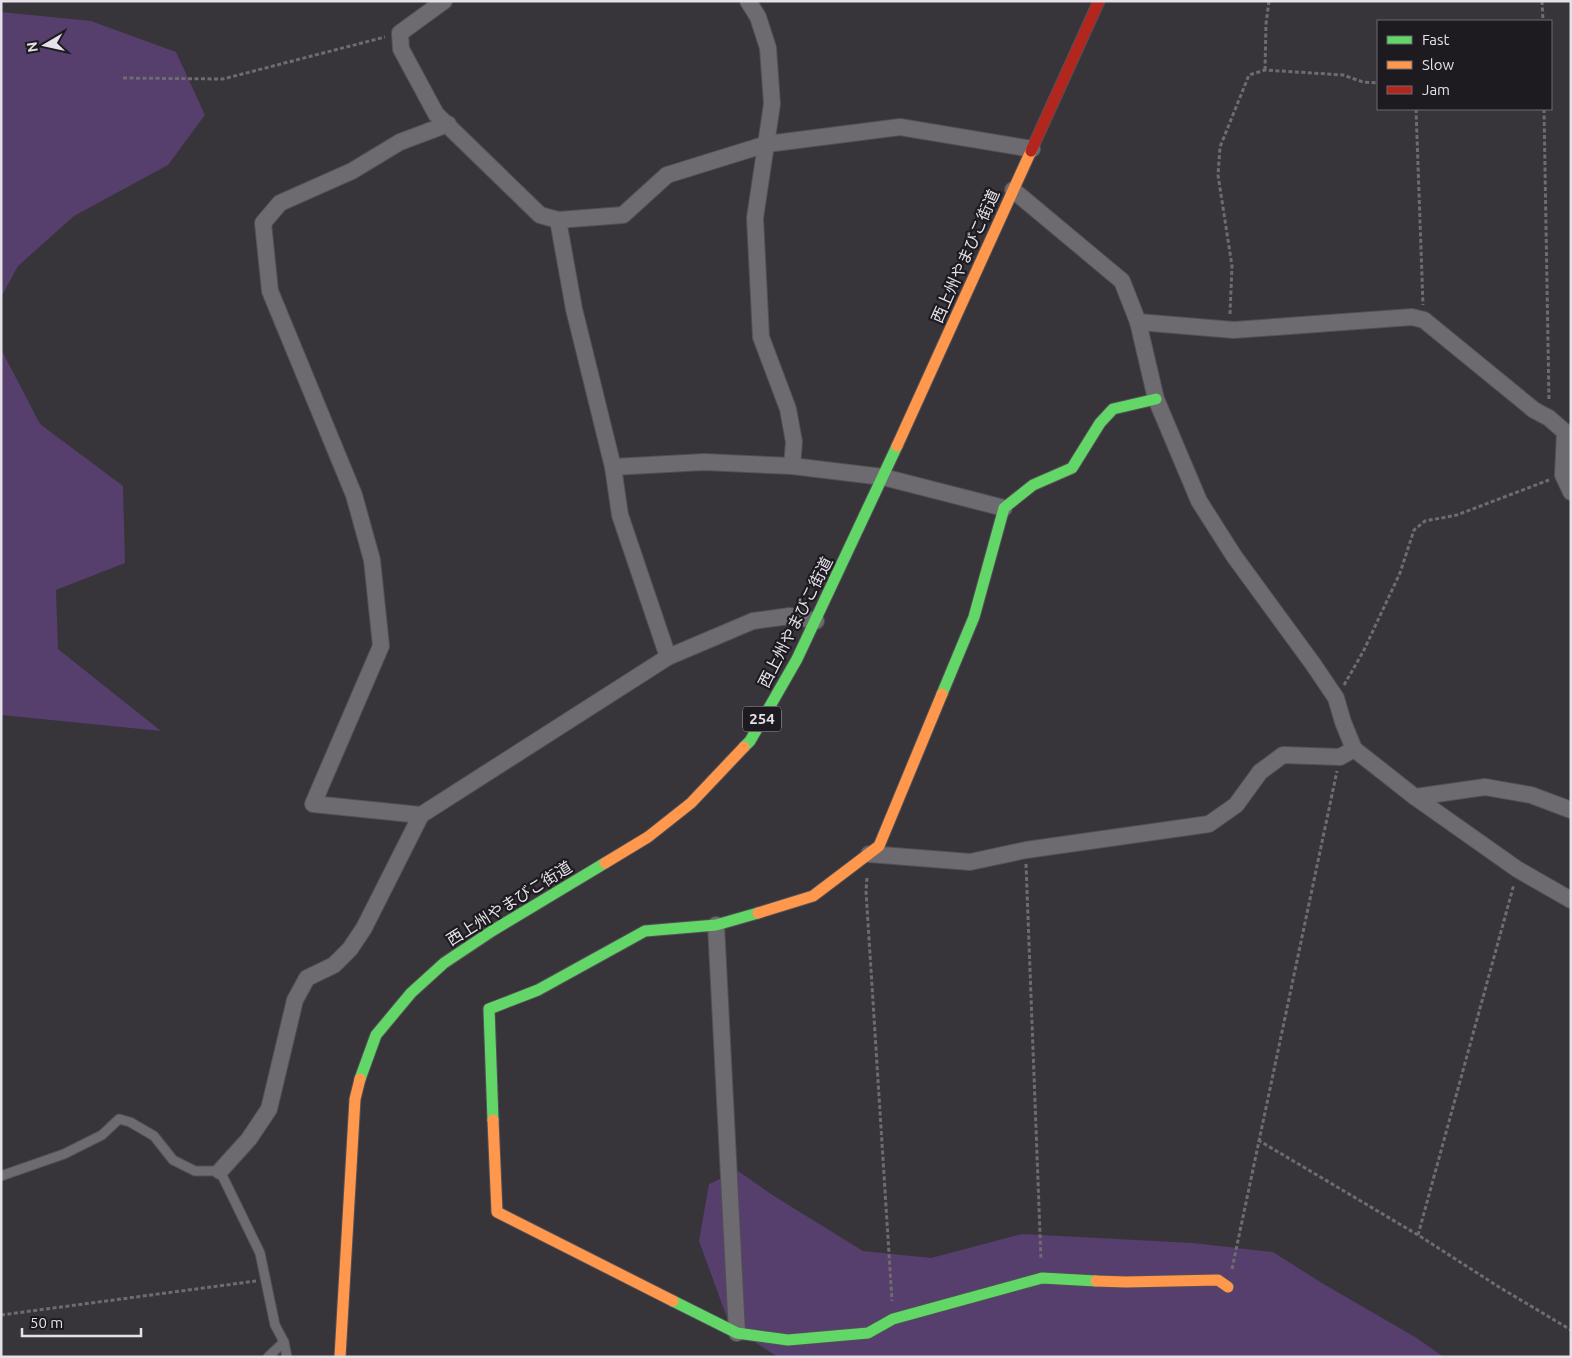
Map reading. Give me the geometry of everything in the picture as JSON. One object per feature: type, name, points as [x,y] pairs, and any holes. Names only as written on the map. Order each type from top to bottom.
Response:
[{"type":"main road","name":"西上州やまびこ街道","points":[[340,1357],[355,1099],[364,1065],[376,1035],[411,993],[444,963],[492,931],[648,837],[690,803],[750,741],[798,659],[816,621],[1099,1]]},
{"type":"main road","points":[[1156,399],[1113,409],[1100,423],[1072,468],[1033,485],[1004,508],[974,617],[879,846],[813,896],[716,925],[645,931],[538,990],[490,1009],[497,1212],[737,1333],[788,1340],[868,1333],[893,1319],[1042,1278],[1126,1282],[1218,1280],[1228,1286]]},
{"type":"street","points":[[444,1],[400,33],[401,49],[436,114],[540,216],[558,220],[623,215],[667,175],[767,144],[900,126],[1032,149]]},
{"type":"street","points":[[748,1],[758,16],[768,48],[772,104],[756,218],[760,337],[788,409],[794,442],[792,466]]},
{"type":"street","points":[[421,815],[314,804],[381,646],[372,560],[354,495],[270,291],[262,224],[280,202],[352,171],[400,142],[448,124]]},
{"type":"street","points":[[1013,190],[1122,282],[1138,322],[1156,399],[1199,501],[1234,556],[1336,698],[1354,749],[1415,797],[1517,869],[1571,900]]},
{"type":"street","points":[[558,220],[574,309],[614,467],[620,515],[668,657]]},
{"type":"street","points":[[1138,322],[1229,330],[1412,318],[1424,320],[1534,410],[1568,432],[1563,475],[1571,492]]},
{"type":"street","points":[[614,467],[704,462],[792,466],[883,476],[1004,508]]},
{"type":"street","points":[[220,1171],[249,1139],[269,1109],[295,1000],[307,978],[334,965],[350,949],[364,928],[421,815],[668,657],[753,621],[790,616],[816,621]]},
{"type":"street","points":[[869,854],[970,862],[1026,850],[1209,824],[1236,805],[1260,772],[1283,755],[1340,757],[1354,749]]},
{"type":"street","points":[[1415,797],[1485,787],[1531,795],[1571,810]]},
{"type":"street","points":[[716,925],[737,1333]]},
{"type":"lane","points":[[1,1176],[64,1154],[102,1135],[119,1119],[130,1122],[154,1136],[173,1160],[195,1171],[220,1171],[260,1253],[275,1325],[284,1342],[287,1357]]},
{"type":"lane","points":[[268,1357],[284,1342]]},
{"type":"path","points":[[1266,70],[1266,24],[1269,1]]},
{"type":"path","points":[[1542,1],[1543,20]]},
{"type":"path","points":[[123,78],[223,79],[400,33]]},
{"type":"path","points":[[1229,330],[1232,266],[1218,176],[1220,147],[1249,75],[1266,70],[1343,75],[1363,82],[1377,83]]},
{"type":"path","points":[[1416,110],[1424,320]]},
{"type":"path","points":[[1544,110],[1549,418]]},
{"type":"path","points":[[1336,698],[1363,652],[1400,572],[1414,530],[1426,521],[1457,515],[1563,475]]},
{"type":"path","points":[[1228,1286],[1340,757]]},
{"type":"path","points":[[1026,850],[1042,1278]]},
{"type":"path","points":[[869,854],[867,900],[893,1319]]},
{"type":"path","points":[[1418,1235],[1517,869]]},
{"type":"path","points":[[1258,1140],[1418,1235],[1571,1330]]},
{"type":"path","points":[[1,1315],[265,1280]]},
{"type":"shaded area","points":[[1,12],[91,21],[176,52],[205,115],[168,165],[74,216],[18,266],[1,297]]},
{"type":"shaded area","points":[[1,349],[40,424],[123,486],[125,563],[56,590],[58,649],[161,731],[1,715]]},
{"type":"shaded area","points":[[738,1171],[774,1196],[863,1251],[931,1258],[1022,1234],[1193,1243],[1273,1252],[1415,1337],[1444,1357],[778,1357],[730,1326],[699,1241],[709,1184]]},
{"type":"traffic: fast","points":[[942,694],[974,617],[1004,508],[1033,485],[1072,468],[1100,423],[1113,409],[1156,399]]},
{"type":"traffic: fast","points":[[744,747],[750,741],[797,659],[897,446]]},
{"type":"traffic: fast","points":[[360,1079],[376,1035],[411,993],[444,963],[492,931],[605,863]]},
{"type":"traffic: fast","points":[[493,1120],[489,1009],[538,990],[645,931],[716,925],[758,913]]},
{"type":"traffic: fast","points":[[673,1301],[737,1333],[788,1340],[868,1333],[893,1319],[1042,1278],[1096,1281]]},
{"type":"traffic: slow","points":[[897,446],[1031,151]]},
{"type":"traffic: slow","points":[[758,913],[813,896],[879,846],[942,694]]},
{"type":"traffic: slow","points":[[605,863],[648,837],[691,803],[744,747]]},
{"type":"traffic: slow","points":[[340,1357],[355,1099],[360,1079]]},
{"type":"traffic: slow","points":[[493,1120],[497,1212],[673,1301]]},
{"type":"traffic: slow","points":[[1096,1281],[1218,1280],[1228,1287]]},
{"type":"traffic: jam","points":[[1031,151],[1099,1]]}]
